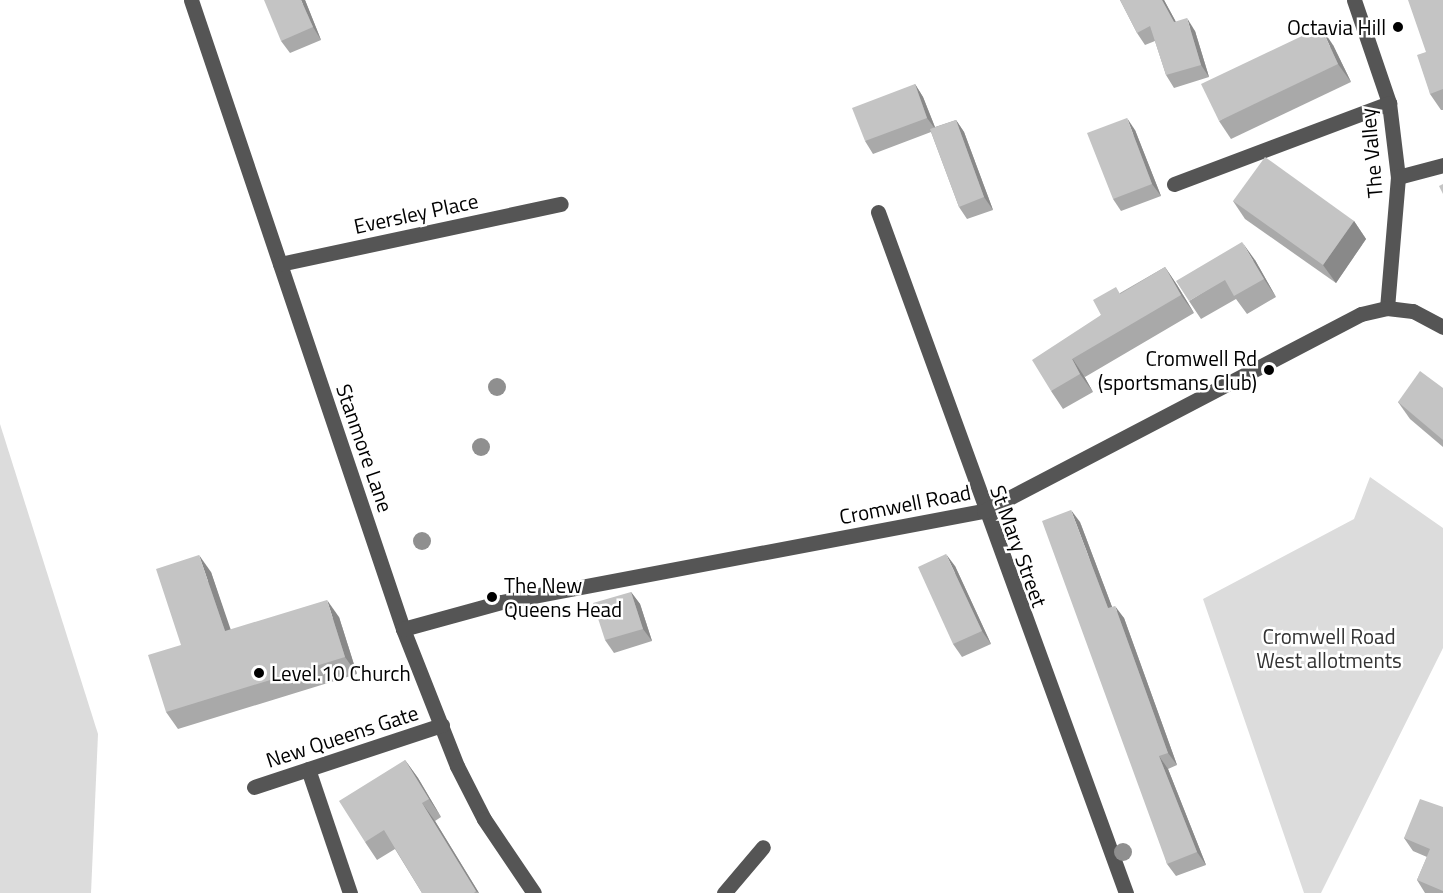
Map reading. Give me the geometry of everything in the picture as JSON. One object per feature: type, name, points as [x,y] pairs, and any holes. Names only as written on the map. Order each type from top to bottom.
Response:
[{"type":"street","name":"Stanmore Lane","points":[[191,0],[403,629],[484,819],[534,893]]},
{"type":"street","name":"The Valley","points":[[1354,0],[1389,103],[1398,177],[1387,308]]},
{"type":"street","points":[[1174,183],[1389,103]]},
{"type":"street","points":[[1398,177],[1443,165]]},
{"type":"street","name":"Eversley Place","points":[[280,264],[561,204]]},
{"type":"street","name":"St Mary Street","points":[[878,212],[984,511],[1126,893]]},
{"type":"street","name":"Cromwell Road","points":[[403,629],[501,602],[984,511],[1361,314],[1387,308],[1413,310],[1443,327]]},
{"type":"street","name":"New Queens Gate","points":[[254,787],[442,725]]},
{"type":"street","points":[[308,769],[350,893]]},
{"type":"street","points":[[724,893],[763,847]]},
{"type":"green space","points":[[0,424],[98,734],[91,893],[0,893]]},
{"type":"green space","name":"Cromwell Road West allotments","points":[[1370,477],[1443,528],[1443,648],[1321,893],[1304,893],[1203,599],[1354,519]]},
{"type":"building","points":[[264,0],[301,0],[313,27],[281,41]]},
{"type":"building","points":[[1120,0],[1162,0],[1174,22],[1187,18],[1201,65],[1166,75],[1150,26],[1137,33]]},
{"type":"building","points":[[1408,0],[1443,0],[1443,89],[1430,94],[1417,55],[1426,52]]},
{"type":"building","points":[[1321,27],[1338,64],[1219,121],[1201,84]]},
{"type":"building","points":[[915,84],[927,118],[865,141],[852,108]]},
{"type":"building","points":[[1127,118],[1152,184],[1113,199],[1087,133]]},
{"type":"building","points":[[956,120],[984,197],[959,207],[930,129]]},
{"type":"building","points":[[1265,157],[1354,221],[1323,265],[1233,201]]},
{"type":"building","points":[[1242,242],[1264,279],[1234,296],[1225,280],[1189,301],[1176,281]]},
{"type":"building","points":[[1165,267],[1181,295],[1072,359],[1080,374],[1051,391],[1032,360],[1101,315],[1093,300],[1116,287],[1120,294]]},
{"type":"building","points":[[1420,371],[1443,388],[1443,440],[1398,402]]},
{"type":"building","points":[[1071,510],[1108,608],[1115,606],[1168,753],[1159,756],[1197,852],[1167,864],[1042,521]]},
{"type":"building","points":[[946,554],[982,631],[953,644],[918,567]]},
{"type":"building","points":[[199,555],[225,631],[327,600],[345,657],[166,712],[148,655],[181,645],[156,569]]},
{"type":"building","points":[[631,592],[643,629],[605,640],[593,603]]},
{"type":"building","points":[[405,760],[429,799],[422,803],[476,891],[474,893],[422,893],[384,830],[365,842],[339,801]]},
{"type":"building","points":[[1420,799],[1443,807],[1443,891],[1417,880],[1430,849],[1404,838]]},
{"type":"place","name":"Octavia Hill","points":[[1398,27]]},
{"type":"place","name":"Cromwell Rd (sportsmans Club)","points":[[1269,370]]},
{"type":"place","name":"The New Queens Head","points":[[492,597]]},
{"type":"place","name":"Level.10 Church","points":[[259,673]]}]
